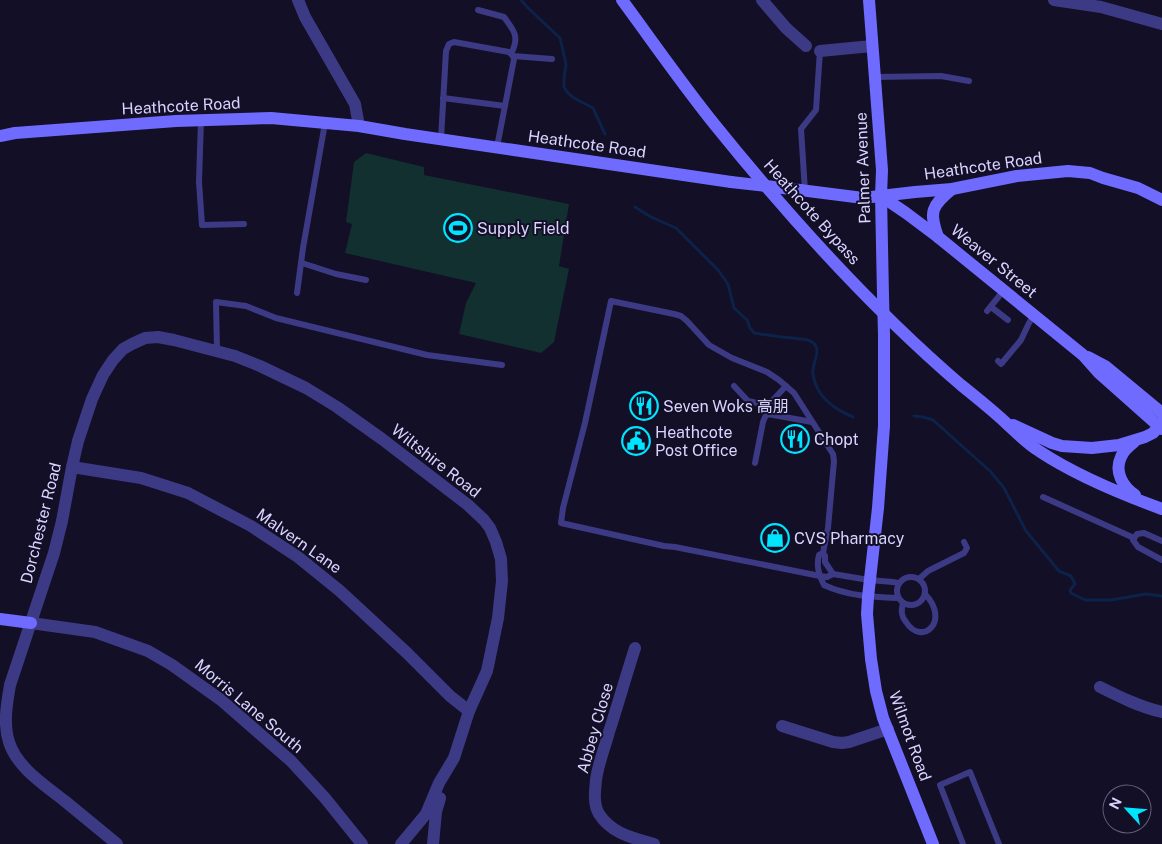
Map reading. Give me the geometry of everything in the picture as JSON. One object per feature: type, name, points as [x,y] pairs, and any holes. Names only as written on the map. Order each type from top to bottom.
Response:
[{"type":"street","points":[[298,0],[305,17],[355,104],[359,126]]},
{"type":"street","name":"Heathcote Bypass","points":[[622,0],[714,124],[806,234],[867,298],[936,364],[1004,421],[1022,439],[1040,452],[1080,474],[1162,509]]},
{"type":"street","points":[[762,0],[786,28],[806,46]]},
{"type":"street","name":"Palmer Avenue","points":[[869,0],[882,170],[884,426]]},
{"type":"street","points":[[1054,0],[1101,4],[1162,24]]},
{"type":"street","points":[[820,51],[872,46]]},
{"type":"street","name":"Heathcote Road","points":[[0,136],[15,133],[176,121],[271,118],[359,126],[731,182],[863,198],[952,189],[1017,176],[1068,171],[1090,173],[1138,188],[1162,200]]},
{"type":"street","points":[[938,237],[932,214],[938,201],[952,189]]},
{"type":"street","name":"Weaver Street","points":[[881,196],[938,237],[1034,314],[1083,355],[1098,373],[1161,426]]},
{"type":"street","name":"Wiltshire Road","points":[[122,349],[145,338],[158,337],[174,340],[235,356],[306,388],[382,439],[468,505],[490,528],[501,559],[501,590],[498,618],[487,671],[469,711],[454,758],[439,783],[426,814],[401,844]]},
{"type":"street","name":"Dorchester Road","points":[[116,844],[27,769],[14,753],[6,730],[6,706],[10,685],[54,554],[78,441],[92,399],[103,375],[122,349]]},
{"type":"street","name":"Weaver Street","points":[[1083,355],[1105,366],[1162,413]]},
{"type":"street","name":"Heathcote Bypass","points":[[1004,421],[1062,446],[1092,448],[1103,448],[1135,440],[1153,433],[1161,426]]},
{"type":"street","name":"Wilmot Road","points":[[884,426],[867,614],[871,659],[876,691],[888,729],[933,844]]},
{"type":"street","points":[[1135,440],[1121,455],[1119,463],[1120,477],[1125,487],[1146,503]]},
{"type":"street","name":"Malvern Lane","points":[[72,468],[141,478],[188,493],[252,526],[298,556],[340,591],[450,696],[469,711]]},
{"type":"street","name":"Morris Lane South","points":[[0,619],[95,632],[148,650],[172,664],[221,700],[291,761],[325,798],[362,844]]},
{"type":"street","name":"Abbey Close","points":[[635,648],[596,779],[595,797],[599,814],[614,830],[625,836],[654,844]]},
{"type":"street","points":[[1100,688],[1134,703],[1162,712]]},
{"type":"street","points":[[782,726],[842,744],[888,729]]},
{"type":"street","name":"Wiltshire Road","points":[[433,844],[436,812],[445,774]]},
{"type":"lane","points":[[478,10],[504,17],[515,33],[512,55],[514,59],[497,147]]},
{"type":"lane","points":[[441,139],[446,51],[449,44],[454,42],[509,52],[512,55],[552,59]]},
{"type":"lane","points":[[802,190],[801,129],[816,110],[820,51]]},
{"type":"lane","points":[[875,77],[941,76],[969,81]]},
{"type":"lane","points":[[443,98],[505,106]]},
{"type":"lane","points":[[201,120],[199,182],[202,225],[244,224]]},
{"type":"lane","points":[[298,293],[303,248],[325,123]]},
{"type":"lane","points":[[302,263],[336,274],[366,280]]},
{"type":"lane","points":[[1004,290],[989,309],[1008,320]]},
{"type":"lane","points":[[217,351],[216,302],[246,306],[276,318],[427,355],[502,365]]},
{"type":"lane","points":[[833,574],[825,562],[823,553],[828,528],[834,461],[831,450],[794,393],[767,372],[732,358],[709,345],[681,316],[611,302],[561,523],[664,546],[820,576],[827,577],[833,574],[898,583]]},
{"type":"lane","points":[[998,362],[1001,364],[1021,340],[1034,314]]},
{"type":"lane","points":[[734,386],[748,401],[767,404],[786,386]]},
{"type":"lane","points":[[755,463],[763,422],[768,414],[812,422]]},
{"type":"lane","points":[[1043,497],[1134,538]]},
{"type":"lane","points":[[1134,538],[1137,534],[1144,533],[1162,541]]},
{"type":"lane","points":[[1134,538],[1133,540],[1138,547],[1162,560]]},
{"type":"lane","points":[[918,579],[928,571],[964,553],[967,548],[964,542]]},
{"type":"lane","points":[[823,553],[819,555],[817,562],[820,576],[824,585],[833,590],[900,601],[909,606],[916,605],[922,600],[925,594],[923,583],[918,579],[908,577],[898,583],[896,591],[900,601],[902,618],[913,631],[924,632],[929,630],[936,619],[935,610],[925,594]]},
{"type":"lane","points":[[963,844],[940,785],[970,772],[999,844]]},
{"type":"green space","name":"Supply Field","points":[[366,153],[424,167],[424,175],[569,204],[559,266],[569,269],[554,342],[541,353],[459,334],[466,303],[476,283],[345,253],[352,224],[346,222],[354,162]]},
{"type":"waterway","points":[[521,0],[560,38],[566,64],[564,87],[574,98],[593,108],[605,134]]},
{"type":"waterway","points":[[635,207],[651,217],[676,228],[718,270],[728,284],[734,308],[747,320],[754,333],[808,340],[813,343],[817,351],[813,374],[818,389],[822,396],[833,406],[853,417]]},
{"type":"waterway","points":[[914,416],[933,420],[991,472],[1004,488],[1026,531],[1059,571],[1071,576],[1075,584],[1070,590],[1071,593],[1085,600],[1111,600],[1146,594],[1162,596]]},
{"type":"place","name":"Supply Field","points":[[458,228]]},
{"type":"place","name":"Seven Woks 高朋","points":[[644,406]]},
{"type":"place","name":"Chopt","points":[[795,439]]},
{"type":"place","name":"Heathcote Post Office","points":[[636,441]]},
{"type":"place","name":"CVS Pharmacy","points":[[775,538]]}]
